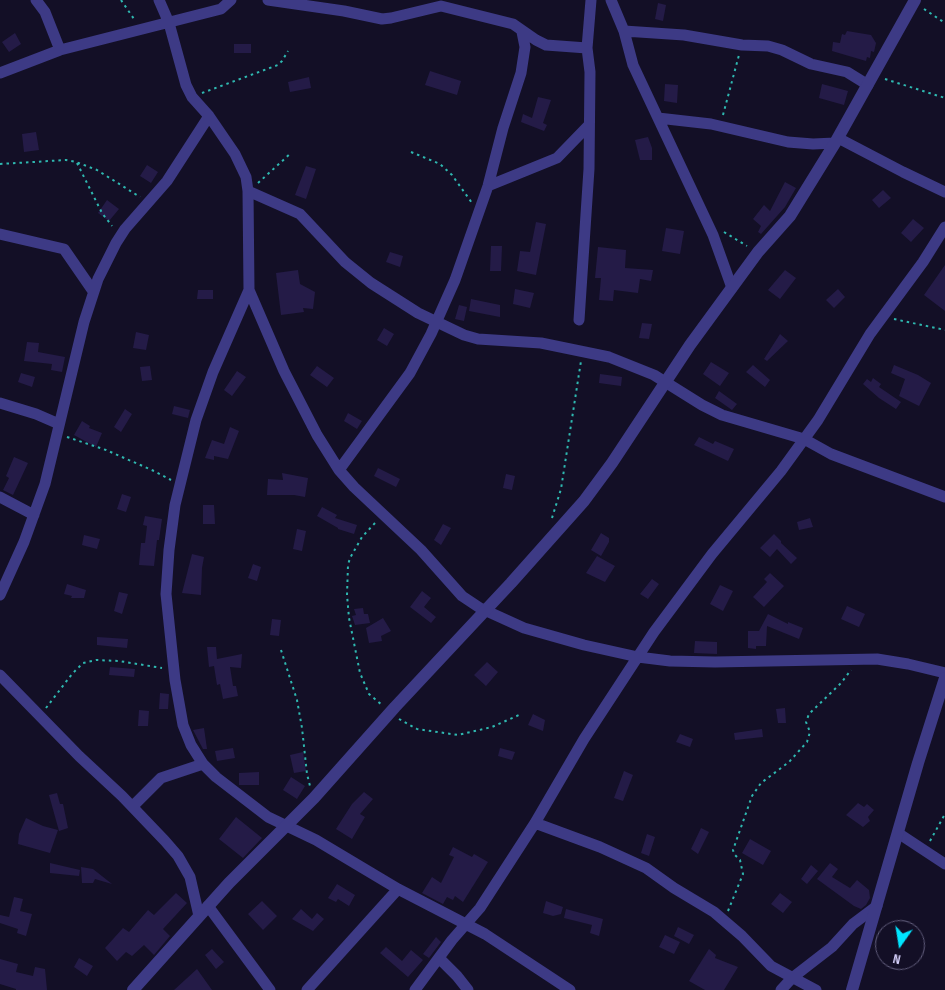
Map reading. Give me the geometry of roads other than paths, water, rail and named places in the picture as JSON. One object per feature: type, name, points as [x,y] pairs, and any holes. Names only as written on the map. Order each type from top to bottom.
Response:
[{"type":"street","points":[[36,0],[45,12],[60,50]]},
{"type":"street","points":[[159,0],[169,23],[186,85],[192,97],[209,116],[241,165],[248,191],[249,290],[284,371],[317,435],[340,470],[354,487],[421,550],[462,596],[485,610],[533,630],[584,645],[638,657],[725,662],[860,659],[893,661],[945,673]]},
{"type":"street","points":[[0,73],[60,50],[221,9],[231,0]]},
{"type":"street","points":[[268,0],[344,11],[382,19],[441,6],[510,23],[546,45],[587,48]]},
{"type":"street","points":[[579,320],[587,222],[589,169],[590,72],[587,48],[591,0]]},
{"type":"street","points":[[611,0],[624,31],[633,64],[706,220],[720,252],[732,288]]},
{"type":"street","points":[[133,990],[208,906],[314,798],[584,501],[612,463],[690,345],[758,252],[790,216],[836,141],[914,1]]},
{"type":"street","points":[[624,31],[684,35],[742,45],[768,46],[782,50],[811,64],[847,72],[871,80]]},
{"type":"street","points":[[340,470],[410,374],[455,280],[488,186],[503,128],[520,74],[525,47],[522,32]]},
{"type":"street","points":[[0,595],[24,542],[45,484],[93,291],[120,236],[167,181],[209,116]]},
{"type":"street","points":[[658,118],[721,127],[788,142],[814,144],[836,141],[945,192]]},
{"type":"street","points":[[488,186],[557,158],[588,126]]},
{"type":"street","points":[[248,191],[300,214],[345,262],[378,287],[436,322],[475,339],[534,342],[614,358],[624,364],[650,373],[722,415],[804,439],[831,454],[945,498]]},
{"type":"street","points":[[415,990],[480,908],[535,823],[584,739],[654,632],[712,554],[781,471],[804,439],[830,402],[870,334],[923,262],[945,227]]},
{"type":"street","points":[[0,234],[63,248],[93,291]]},
{"type":"street","points":[[249,290],[206,388],[175,505],[166,582],[167,607],[174,671],[183,726],[191,745],[203,764],[268,817],[332,849],[398,889],[485,934],[570,990]]},
{"type":"street","points":[[0,403],[36,414],[58,429]]},
{"type":"street","points":[[0,497],[34,515]]},
{"type":"street","points":[[0,675],[79,756],[133,806],[178,856],[190,877],[199,916]]},
{"type":"street","points":[[852,990],[945,678]]},
{"type":"street","points":[[133,806],[162,778],[203,764]]},
{"type":"street","points":[[535,823],[600,847],[639,864],[724,920],[771,966],[816,990]]},
{"type":"street","points":[[898,833],[945,864]]},
{"type":"street","points":[[307,990],[398,889]]},
{"type":"street","points":[[208,906],[270,990]]},
{"type":"street","points":[[781,990],[792,978],[832,948],[853,924],[876,906]]},
{"type":"street","points":[[439,958],[468,990]]}]
